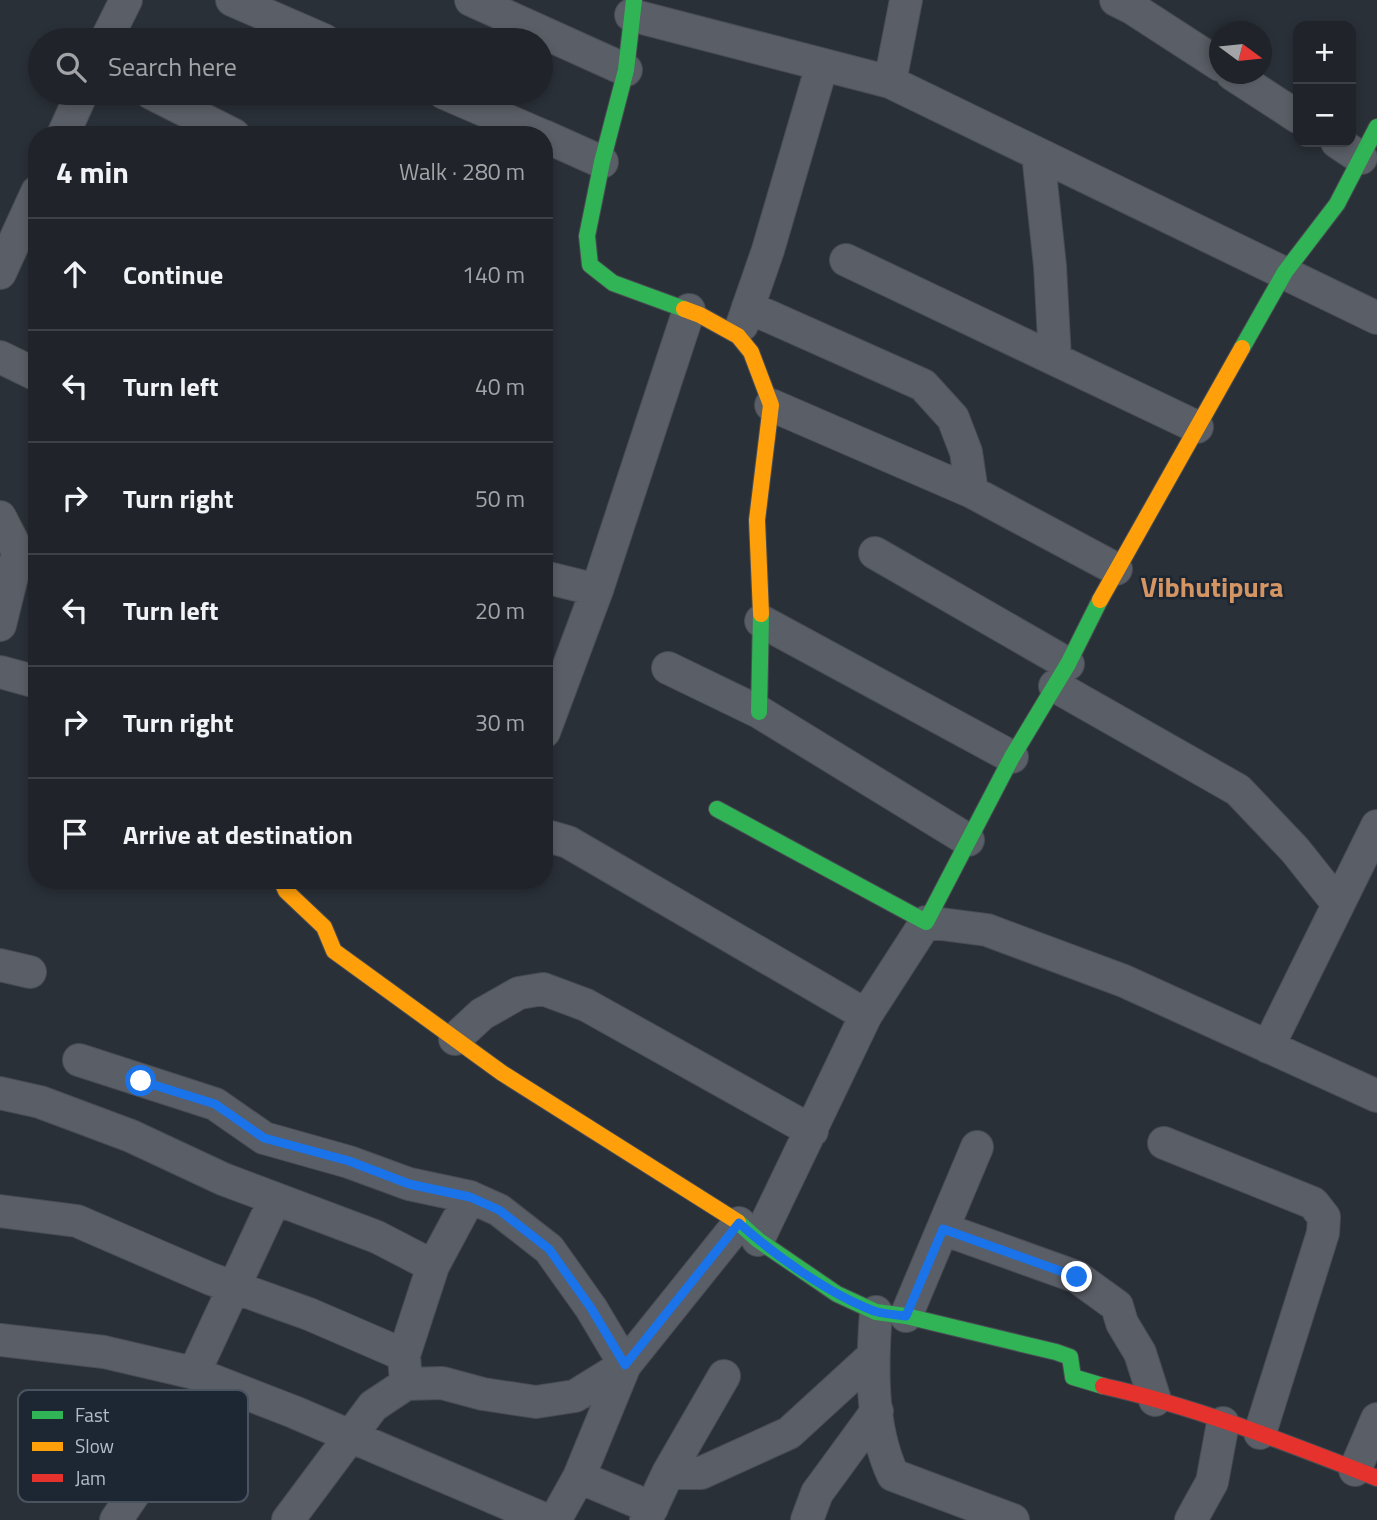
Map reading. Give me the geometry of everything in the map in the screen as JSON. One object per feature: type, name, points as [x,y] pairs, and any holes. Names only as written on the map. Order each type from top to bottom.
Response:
[{"type":"street","points":[[112,28],[126,0]]},
{"type":"street","points":[[232,0],[296,28]]},
{"type":"street","points":[[471,0],[533,28]]},
{"type":"street","points":[[890,82],[906,0]]},
{"type":"street","points":[[1116,0],[1209,58]]},
{"type":"street","points":[[758,712],[761,621],[757,520],[771,405],[751,352],[738,336],[689,310],[614,283],[590,265],[587,236],[602,162],[626,70],[633,8],[822,65],[890,82],[1377,318]]},
{"type":"street","points":[[553,37],[626,70]]},
{"type":"street","points":[[738,336],[768,250],[822,65]]},
{"type":"street","points":[[1247,84],[1293,114]]},
{"type":"street","points":[[67,126],[77,105]]},
{"type":"street","points":[[175,105],[216,126]]},
{"type":"street","points":[[471,105],[519,126]]},
{"type":"street","points":[[0,1211],[77,1222],[233,1287],[309,1314],[405,1370],[483,1394],[536,1402],[575,1396],[625,1365],[748,1232],[812,1131],[866,1015],[926,922],[1012,757],[1061,675],[1116,569],[1285,272],[1337,204],[1349,150],[1377,127]]},
{"type":"street","points":[[553,141],[602,162]]},
{"type":"street","points":[[1038,154],[1050,266],[1055,359]]},
{"type":"street","points":[[0,273],[28,212]]},
{"type":"street","points":[[846,260],[1197,427]]},
{"type":"street","points":[[748,307],[923,384],[953,418],[966,452],[972,492]]},
{"type":"street","points":[[553,708],[597,590],[689,310]]},
{"type":"street","points":[[0,357],[28,371]]},
{"type":"street","points":[[771,405],[972,492],[1116,569]]},
{"type":"street","points":[[0,517],[18,552],[0,625]]},
{"type":"street","points":[[876,554],[1238,789],[1295,850],[1338,904]]},
{"type":"street","points":[[553,579],[597,590]]},
{"type":"street","points":[[761,621],[1012,757]]},
{"type":"street","points":[[668,668],[758,712],[968,841]]},
{"type":"street","points":[[0,672],[28,680]]},
{"type":"street","points":[[718,809],[926,922],[987,930],[1124,981],[1377,1096]]},
{"type":"street","points":[[1268,1047],[1377,826]]},
{"type":"street","points":[[553,838],[568,842],[866,1015]]},
{"type":"street","points":[[285,889],[324,927],[334,951],[502,1073],[748,1232],[836,1294],[891,1314],[1056,1352],[1070,1357],[1073,1377],[1155,1399],[1260,1433],[1366,1474],[1377,1419]]},
{"type":"street","points":[[0,965],[30,972]]},
{"type":"street","points":[[455,1039],[482,1014],[519,993],[543,989],[586,1005],[812,1131]]},
{"type":"street","points":[[79,1060],[215,1104],[264,1138],[349,1161],[409,1184],[470,1197],[499,1210],[549,1249],[591,1308],[625,1365]]},
{"type":"street","points":[[0,1093],[40,1102],[131,1136],[223,1179],[377,1237],[433,1266]]},
{"type":"street","points":[[1164,1143],[1313,1203],[1324,1217],[1323,1233],[1260,1433]]},
{"type":"street","points":[[668,1473],[701,1473],[789,1433],[872,1357],[891,1314],[943,1229],[977,1147]]},
{"type":"street","points":[[288,1520],[373,1406],[405,1370],[433,1266],[470,1197]]},
{"type":"street","points":[[194,1373],[275,1199]]},
{"type":"street","points":[[943,1229],[1077,1277],[1117,1306],[1122,1323],[1140,1353],[1155,1399]]},
{"type":"street","points":[[0,1340],[104,1352],[194,1373],[236,1390]]},
{"type":"street","points":[[872,1357],[884,1456],[893,1475],[935,1507],[1013,1520]]},
{"type":"street","points":[[555,1520],[579,1476],[625,1365]]},
{"type":"street","points":[[579,1476],[649,1514],[668,1473],[724,1376]]},
{"type":"street","points":[[248,1395],[545,1520]]},
{"type":"street","points":[[807,1520],[817,1493],[877,1411]]},
{"type":"street","points":[[1191,1520],[1212,1482],[1223,1423]]},
{"type":"traffic: fast","points":[[634,0],[626,70],[602,162],[587,236],[590,265],[613,283],[684,309]]},
{"type":"traffic: fast","points":[[1242,348],[1285,272],[1337,204],[1377,127]]},
{"type":"traffic: fast","points":[[717,809],[926,922],[1012,757],[1068,664],[1100,600]]},
{"type":"traffic: fast","points":[[759,712],[761,614]]},
{"type":"traffic: fast","points":[[738,1222],[758,1240],[837,1294],[876,1312],[906,1316],[1056,1352],[1070,1357],[1073,1377],[1103,1386]]},
{"type":"traffic: slow","points":[[684,309],[738,336],[751,352],[771,405],[757,520],[761,614]]},
{"type":"traffic: slow","points":[[1100,600],[1242,348]]},
{"type":"traffic: slow","points":[[285,889],[324,927],[334,951],[502,1073],[738,1222]]},
{"type":"traffic: jam","points":[[1103,1386],[1207,1415],[1377,1478]]},
{"type":"district","name":"Vibhutipura","points":[[1212,587]]},
{"type":"route","points":[[141,1081],[215,1104],[264,1138],[349,1161],[409,1184],[470,1197],[499,1210],[549,1249],[591,1308],[625,1365],[739,1223],[758,1240],[836,1294],[876,1312],[906,1316],[943,1229],[1077,1277]]}]
